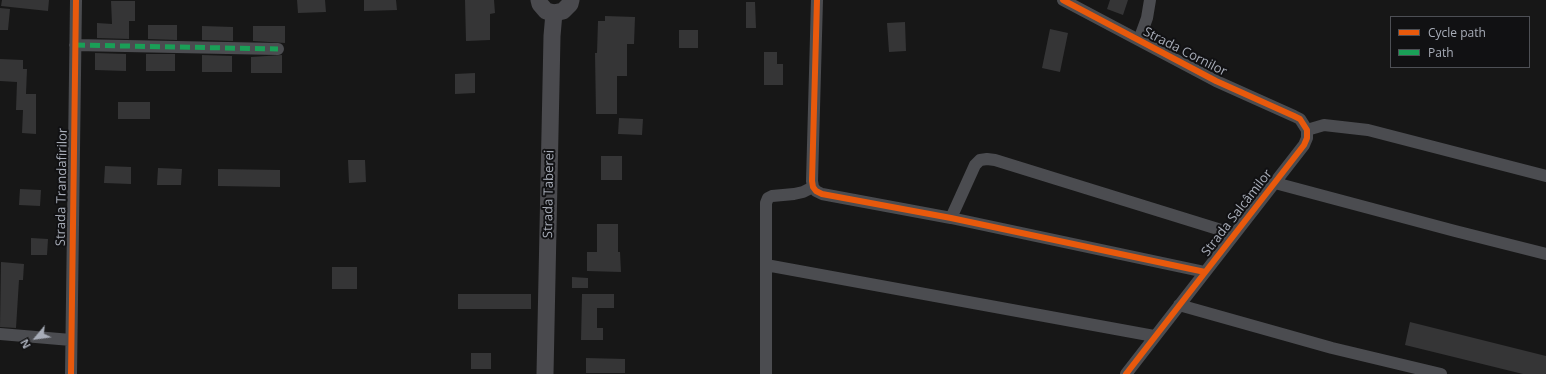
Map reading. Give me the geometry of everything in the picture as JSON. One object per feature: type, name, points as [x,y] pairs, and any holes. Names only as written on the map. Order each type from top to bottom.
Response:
[{"type":"street","name":"Strada Trandafirilor","points":[[71,374],[76,0]]},
{"type":"street","points":[[539,0],[540,4],[546,11],[554,13],[559,13],[567,8],[571,0]]},
{"type":"street","points":[[817,0],[812,181],[816,191],[822,194],[951,218],[1205,272]]},
{"type":"street","name":"Strada Cornilor","points":[[1063,0],[1216,81],[1300,119],[1307,130]]},
{"type":"street","points":[[1139,40],[1147,18],[1150,0]]},
{"type":"street","name":"Strada Taberei","points":[[545,374],[552,36],[554,13]]},
{"type":"street","points":[[75,46],[278,49]]},
{"type":"street","points":[[1307,130],[1324,125],[1368,130],[1546,176]]},
{"type":"street","name":"Strada Salcâmilor","points":[[1128,374],[1154,336],[1180,305],[1304,145],[1307,138],[1307,130]]},
{"type":"street","points":[[951,218],[975,165],[980,160],[987,158],[1234,234]]},
{"type":"street","points":[[1275,183],[1546,254]]},
{"type":"street","points":[[766,374],[766,211],[768,198],[772,196],[803,192],[813,186]]},
{"type":"street","points":[[766,265],[1154,336]]},
{"type":"street","points":[[1180,305],[1332,348],[1441,374]]},
{"type":"street","points":[[0,334],[71,340]]},
{"type":"building","points":[[2,0],[49,0],[48,11],[1,6]]},
{"type":"building","points":[[297,0],[325,0],[326,12],[298,13]]},
{"type":"building","points":[[364,0],[396,0],[397,10],[364,11]]},
{"type":"building","points":[[465,0],[494,0],[495,13],[490,14],[490,40],[466,41]]},
{"type":"building","points":[[1110,0],[1128,0],[1123,15],[1107,9]]},
{"type":"building","points":[[111,1],[135,1],[135,21],[129,21],[129,39],[97,38],[97,23],[112,24]]},
{"type":"building","points":[[746,2],[755,2],[756,28],[746,28]]},
{"type":"building","points":[[0,8],[10,9],[8,30],[0,30]]},
{"type":"building","points":[[605,16],[635,17],[634,44],[627,44],[627,76],[617,76],[617,114],[596,114],[595,53],[597,53],[598,21],[605,21]]},
{"type":"building","points":[[905,22],[906,51],[889,52],[887,23]]},
{"type":"building","points":[[148,25],[177,25],[177,40],[148,39]]},
{"type":"building","points":[[202,26],[233,27],[233,41],[202,40]]},
{"type":"building","points":[[253,26],[285,26],[285,43],[253,41]]},
{"type":"building","points":[[1050,29],[1068,33],[1060,72],[1042,68]]},
{"type":"building","points":[[679,30],[698,30],[698,48],[679,48]]},
{"type":"building","points":[[764,52],[777,52],[777,64],[783,64],[783,85],[764,85]]},
{"type":"building","points":[[95,53],[126,54],[126,71],[95,70]]},
{"type":"building","points":[[146,54],[175,54],[175,71],[146,71]]},
{"type":"building","points":[[202,55],[232,56],[232,72],[202,72]]},
{"type":"building","points":[[282,55],[282,73],[251,73],[251,57]]},
{"type":"building","points":[[0,59],[23,60],[23,69],[27,69],[26,94],[36,94],[36,134],[22,133],[23,110],[16,110],[17,82],[0,81]]},
{"type":"building","points":[[475,73],[475,93],[455,94],[455,74]]},
{"type":"building","points":[[118,102],[150,102],[150,119],[118,119]]},
{"type":"building","points":[[619,118],[643,119],[642,135],[618,134]]},
{"type":"building","points":[[601,156],[622,156],[622,180],[601,180]]},
{"type":"building","points":[[348,160],[365,160],[366,182],[349,183]]},
{"type":"building","points":[[105,166],[131,167],[131,184],[104,183]]},
{"type":"building","points":[[158,168],[182,169],[181,185],[157,185]]},
{"type":"building","points":[[218,169],[280,170],[280,187],[218,186]]},
{"type":"building","points":[[20,189],[41,190],[40,206],[19,205]]},
{"type":"building","points":[[597,224],[618,224],[618,252],[620,252],[621,272],[587,271],[587,252],[597,252]]},
{"type":"building","points":[[31,238],[48,239],[47,255],[31,255]]},
{"type":"building","points":[[1,262],[24,264],[23,280],[19,280],[16,328],[0,327]]},
{"type":"building","points":[[332,267],[357,267],[357,289],[332,289]]},
{"type":"building","points":[[572,277],[588,278],[588,288],[572,288]]},
{"type":"building","points":[[458,294],[531,294],[531,309],[458,309]]},
{"type":"building","points":[[582,294],[614,294],[614,308],[597,308],[597,328],[603,328],[603,340],[581,340]]},
{"type":"building","points":[[1410,322],[1546,356],[1546,374],[1523,374],[1405,345]]},
{"type":"building","points":[[471,353],[491,353],[491,369],[471,369]]},
{"type":"building","points":[[586,358],[625,359],[625,373],[586,373]]},
{"type":"marked path","points":[[75,45],[278,49]]},
{"type":"cycle path","points":[[71,374],[76,0]]},
{"type":"cycle path","points":[[817,0],[812,181],[813,187],[816,191],[822,194],[951,218],[1205,272]]},
{"type":"cycle path","points":[[1063,0],[1216,81],[1300,119],[1307,130],[1307,138],[1304,145],[1126,374]]}]
